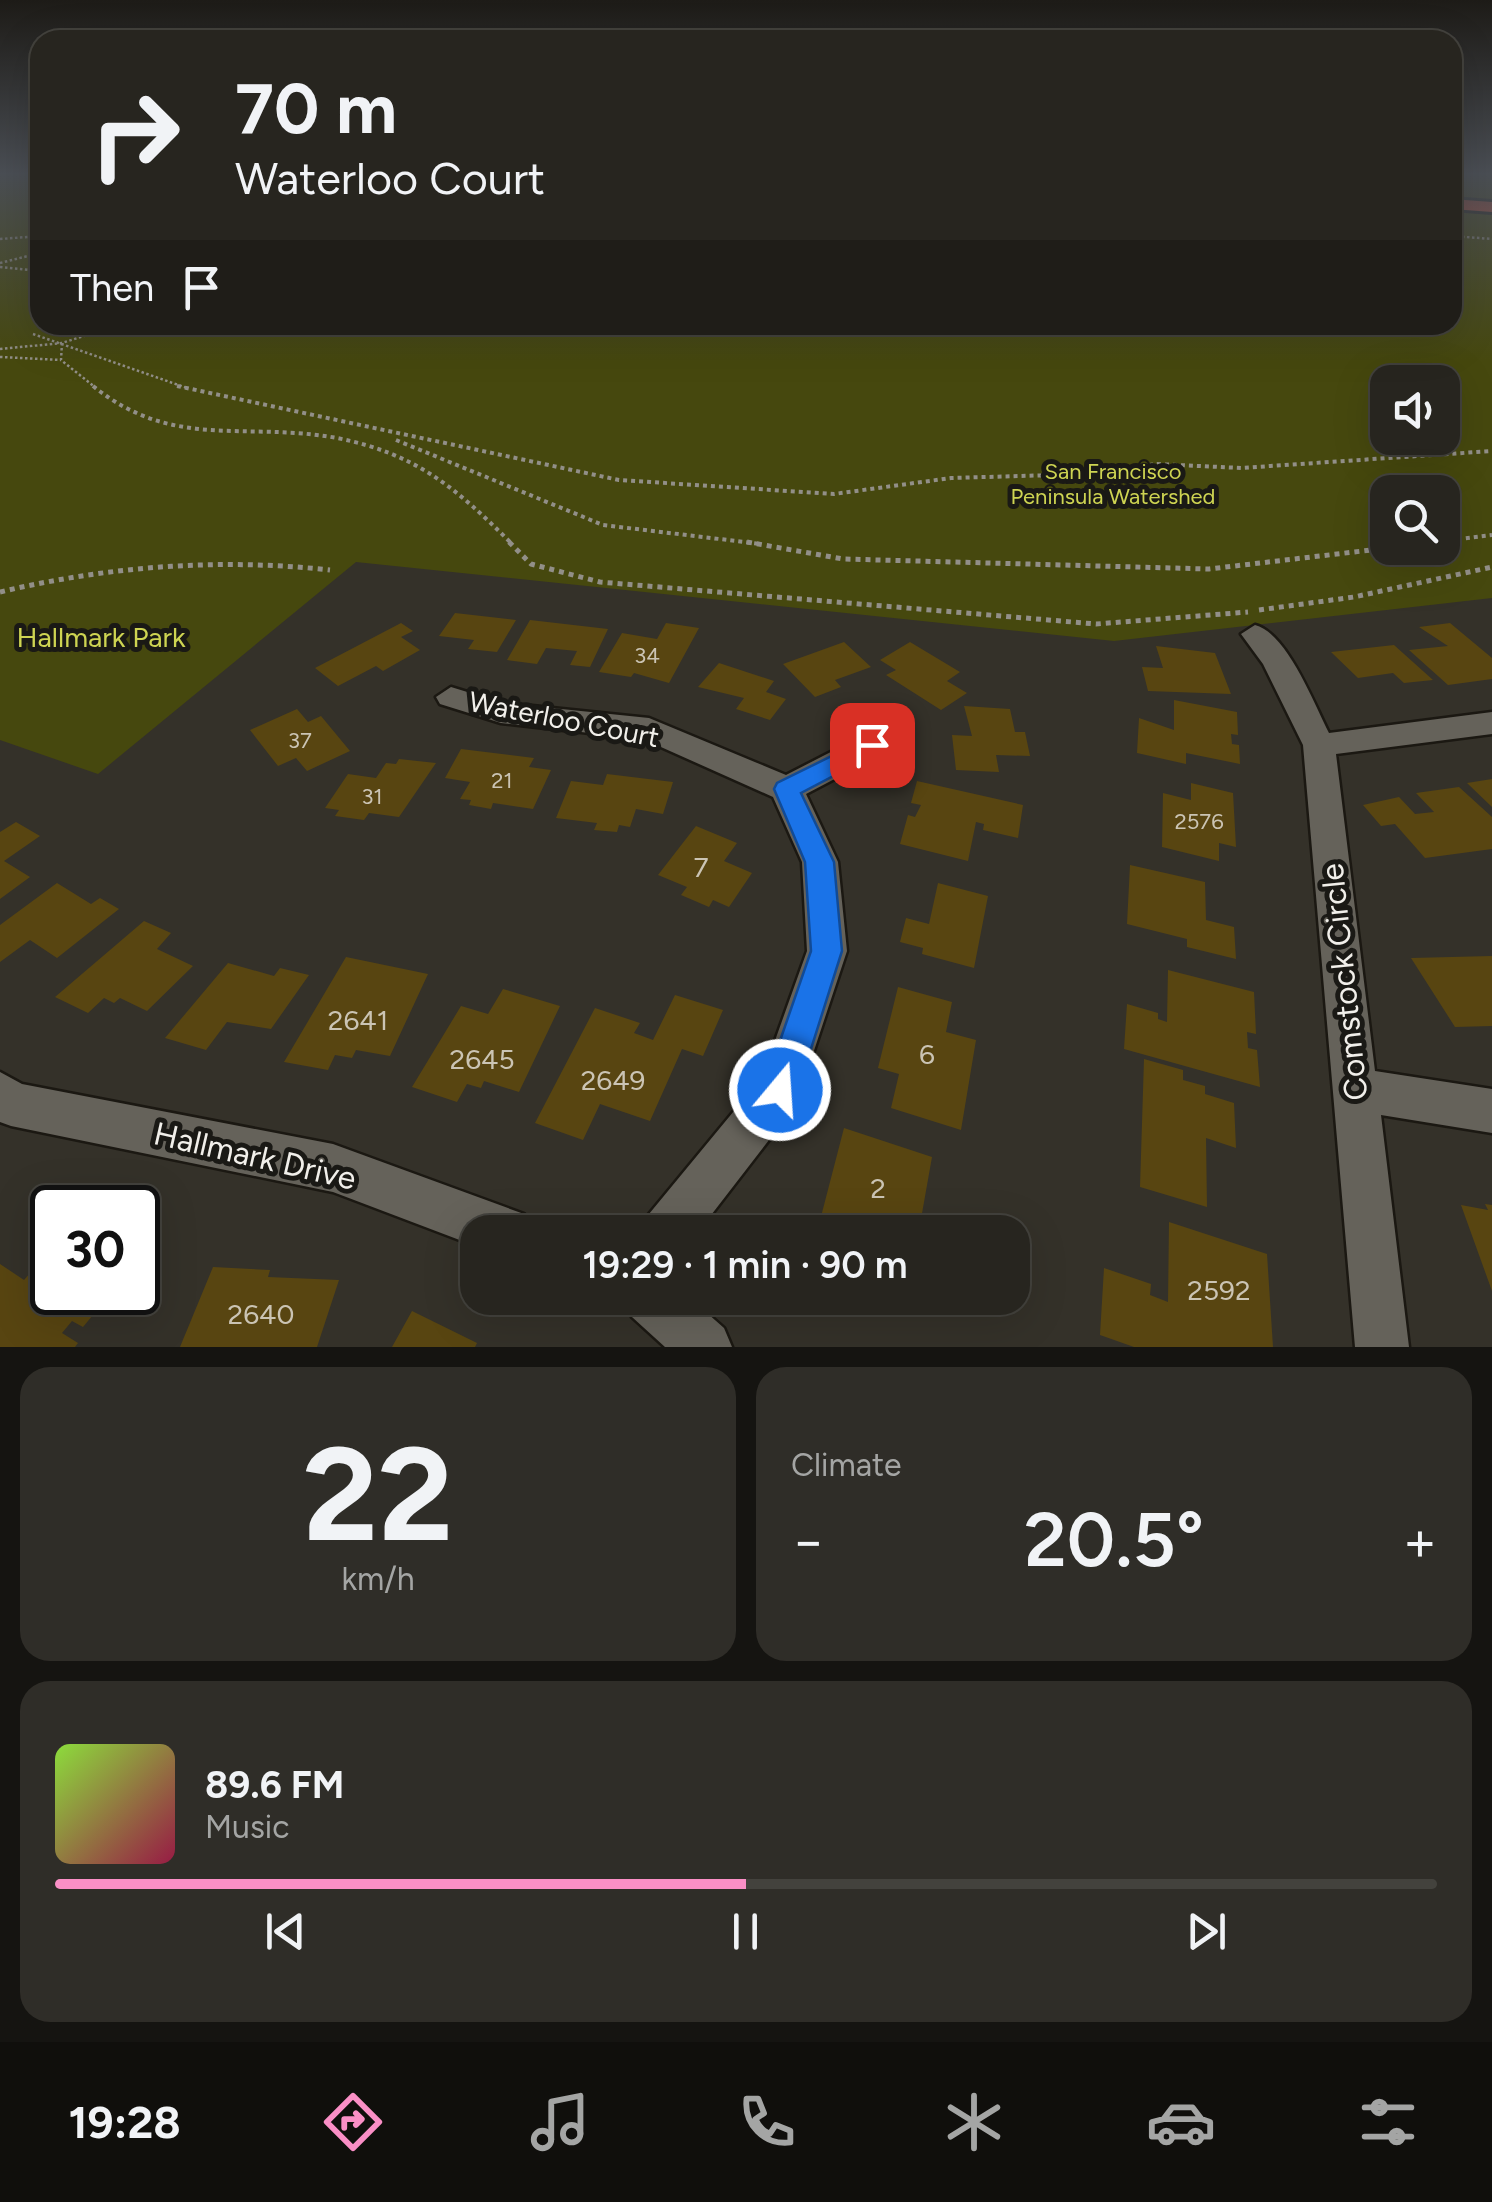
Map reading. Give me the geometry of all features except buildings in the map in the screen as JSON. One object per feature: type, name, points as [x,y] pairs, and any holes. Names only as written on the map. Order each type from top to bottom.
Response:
[{"type":"street","name":"Comstock Circle","points":[[1255,634],[1277,661],[1319,746],[1382,1347]]},
{"type":"street","name":"Waterloo Court","points":[[451,697],[501,713],[649,729],[786,789]]},
{"type":"street","points":[[1319,746],[1492,723]]},
{"type":"street","points":[[681,1215],[780,1090],[827,951],[820,862],[786,789],[872,745]]},
{"type":"street","points":[[1355,1089],[1492,1111]]},
{"type":"street","name":"Hallmark Drive","points":[[4,1105],[333,1168],[460,1215]]},
{"type":"street","points":[[670,1315],[705,1347]]},
{"type":"path","points":[[0,240],[30,237]]},
{"type":"path","points":[[1463,237],[1492,239]]},
{"type":"path","points":[[0,265],[30,256]]},
{"type":"path","points":[[0,265],[30,269]]},
{"type":"path","points":[[37,335],[154,380],[379,433],[620,480],[834,494],[951,478],[1054,475],[1157,464],[1241,468],[1492,451]]},
{"type":"path","points":[[0,348],[62,342],[85,335]]},
{"type":"path","points":[[61,360],[62,342]]},
{"type":"path","points":[[0,356],[61,360],[123,410],[174,428],[335,438],[392,454],[455,487],[532,564],[600,582],[1096,624],[1246,612],[1354,598],[1492,568]]},
{"type":"path","points":[[379,433],[603,525],[725,538],[843,560],[1209,569],[1370,550]]},
{"type":"path","points":[[1460,539],[1492,535]]},
{"type":"path","points":[[0,592],[104,568],[260,565],[330,570]]},
{"type":"green space","name":"San Francisco Peninsula Watershed","points":[[0,237],[30,237],[30,335],[1462,335],[1462,237],[1492,237],[1492,598],[1114,641],[356,562],[98,774],[0,740]]},
{"type":"route","points":[[780,1090],[827,951],[820,862],[786,789],[872,745]]},
{"type":"park label","name":"Hallmark Park","points":[[101,637]]}]
